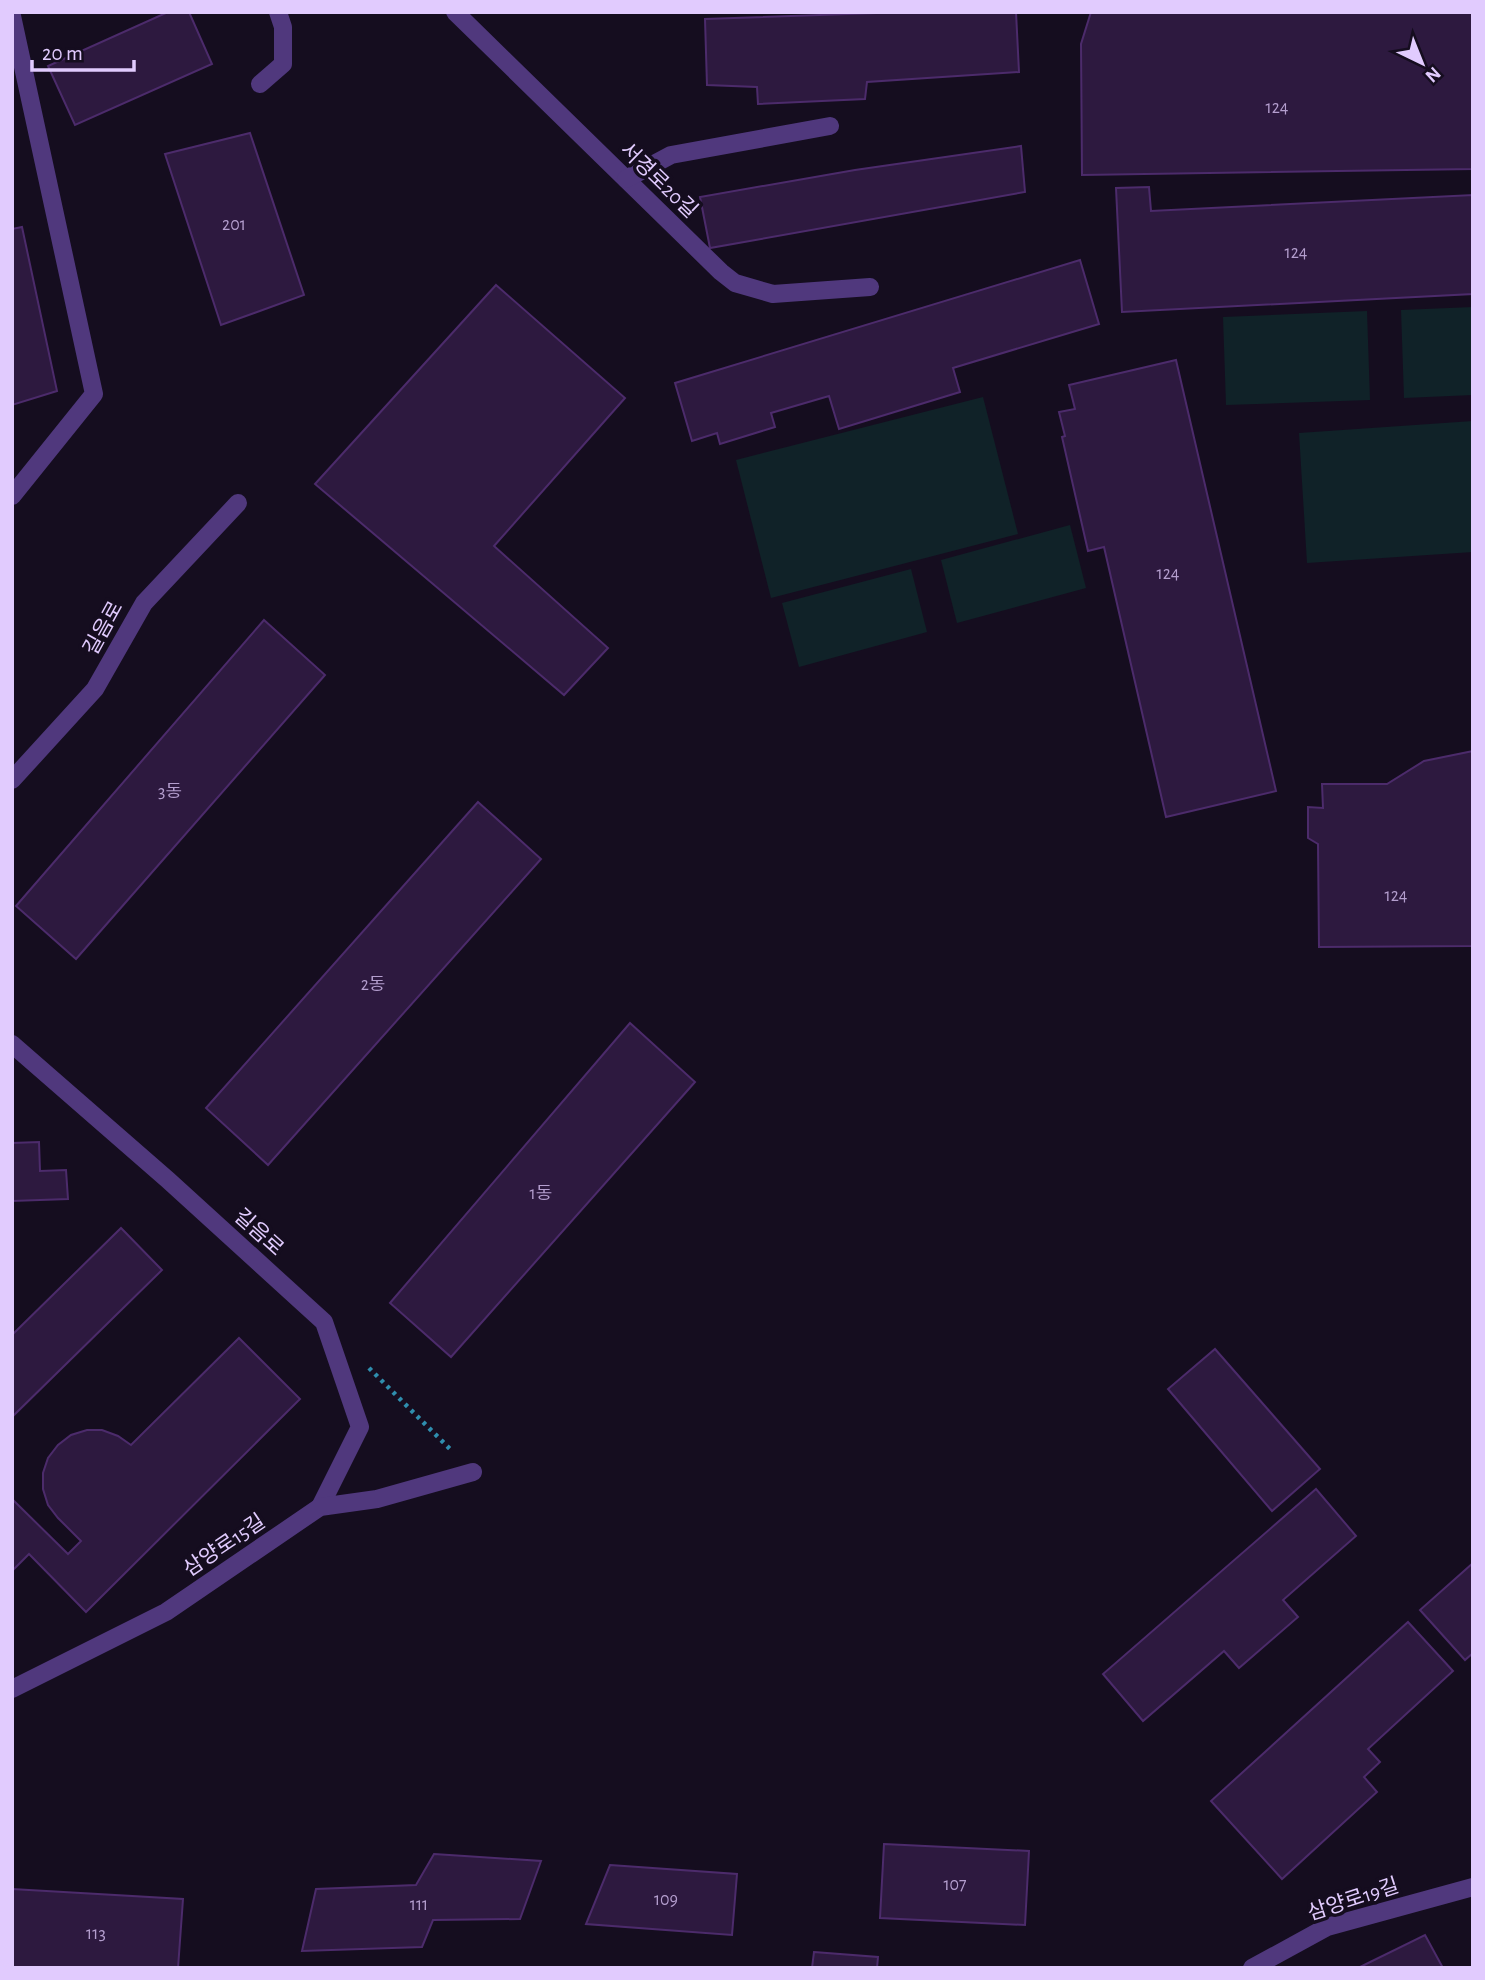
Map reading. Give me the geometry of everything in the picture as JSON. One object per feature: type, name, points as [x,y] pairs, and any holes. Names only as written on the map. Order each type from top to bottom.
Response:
[{"type":"street","points":[[260,84],[283,64],[283,27],[278,12]]},
{"type":"street","name":"서경로20길","points":[[455,12],[735,284],[774,294],[870,286]]},
{"type":"street","points":[[12,16],[94,394],[12,496]]},
{"type":"street","points":[[626,180],[671,155],[830,126]]},
{"type":"street","name":"길음로","points":[[12,780],[95,689],[144,603],[238,503]]},
{"type":"street","name":"길음로","points":[[12,1044],[168,1180],[324,1322],[360,1427],[320,1507]]},
{"type":"street","name":"삼양로15길","points":[[12,1689],[166,1612],[320,1507],[377,1499],[473,1472]]},
{"type":"street","name":"삼양로19길","points":[[1252,1968],[1327,1927],[1473,1887]]},
{"type":"path","points":[[361,1360],[473,1472]]},
{"type":"shaded area","points":[[1473,307],[1473,395],[1404,398],[1401,310]]},
{"type":"shaded area","points":[[1367,311],[1370,400],[1226,405],[1223,317]]},
{"type":"shaded area","points":[[983,397],[1018,534],[771,598],[736,460]]},
{"type":"shaded area","points":[[1473,421],[1473,552],[1307,563],[1299,433]]},
{"type":"shaded area","points":[[1070,525],[1086,588],[957,623],[941,560]]},
{"type":"shaded area","points":[[911,569],[927,632],[799,667],[782,603]]},
{"type":"building","points":[[168,12],[189,12],[212,64],[75,125],[48,66]]},
{"type":"building","points":[[906,12],[1016,12],[1019,72],[867,82],[865,99],[758,104],[757,87],[707,85],[705,19]]},
{"type":"building","points":[[1091,12],[1473,12],[1473,169],[1082,175],[1081,44]]},
{"type":"building","points":[[250,133],[304,295],[221,325],[165,154]]},
{"type":"building","points":[[1021,146],[1025,192],[710,248],[700,197],[855,170]]},
{"type":"building","points":[[1149,187],[1151,211],[1473,195],[1473,294],[1122,312],[1116,188]]},
{"type":"building","points":[[22,227],[57,391],[12,405],[12,229]]},
{"type":"building","points":[[1080,260],[1099,324],[953,368],[960,392],[839,429],[829,396],[771,413],[775,427],[720,444],[717,433],[692,441],[675,383]]},
{"type":"building","points":[[496,285],[625,398],[494,546],[608,648],[564,695],[315,484]]},
{"type":"building","points":[[1176,360],[1276,791],[1166,817],[1104,547],[1088,551],[1062,437],[1065,436],[1059,412],[1075,409],[1069,385]]},
{"type":"building","points":[[264,620],[325,675],[76,959],[16,906]]},
{"type":"building","points":[[1473,751],[1473,946],[1319,947],[1318,844],[1308,838],[1308,807],[1323,808],[1322,784],[1387,784],[1424,761]]},
{"type":"building","points":[[478,802],[541,859],[268,1165],[206,1108]]},
{"type":"building","points":[[630,1023],[695,1082],[451,1357],[390,1303]]},
{"type":"building","points":[[39,1142],[40,1171],[66,1170],[68,1199],[12,1201],[12,1143]]},
{"type":"building","points":[[121,1228],[162,1270],[12,1417],[12,1335]]},
{"type":"building","points":[[239,1338],[300,1399],[86,1612],[29,1554],[12,1571],[12,1499],[68,1554],[81,1541],[48,1505],[43,1489],[43,1473],[48,1458],[58,1445],[71,1435],[87,1430],[102,1430],[131,1445]]},
{"type":"building","points":[[1215,1349],[1320,1469],[1272,1511],[1168,1389]]},
{"type":"building","points":[[1316,1489],[1356,1536],[1283,1600],[1298,1617],[1239,1668],[1224,1651],[1143,1721],[1103,1674]]},
{"type":"building","points":[[1473,1563],[1473,1653],[1465,1660],[1420,1610]]},
{"type":"building","points":[[1408,1622],[1453,1671],[1368,1749],[1380,1762],[1364,1777],[1377,1792],[1282,1879],[1211,1801]]},
{"type":"building","points":[[884,1844],[1029,1851],[1025,1925],[880,1918]]},
{"type":"building","points":[[434,1854],[541,1861],[520,1919],[433,1920],[422,1947],[302,1951],[316,1889],[416,1885]]},
{"type":"building","points":[[610,1865],[737,1874],[732,1935],[586,1924]]},
{"type":"building","points":[[12,1889],[183,1899],[178,1968],[12,1968]]},
{"type":"building","points":[[1425,1935],[1443,1968],[1358,1968]]},
{"type":"building","points":[[814,1952],[878,1957],[877,1968],[812,1968]]}]
